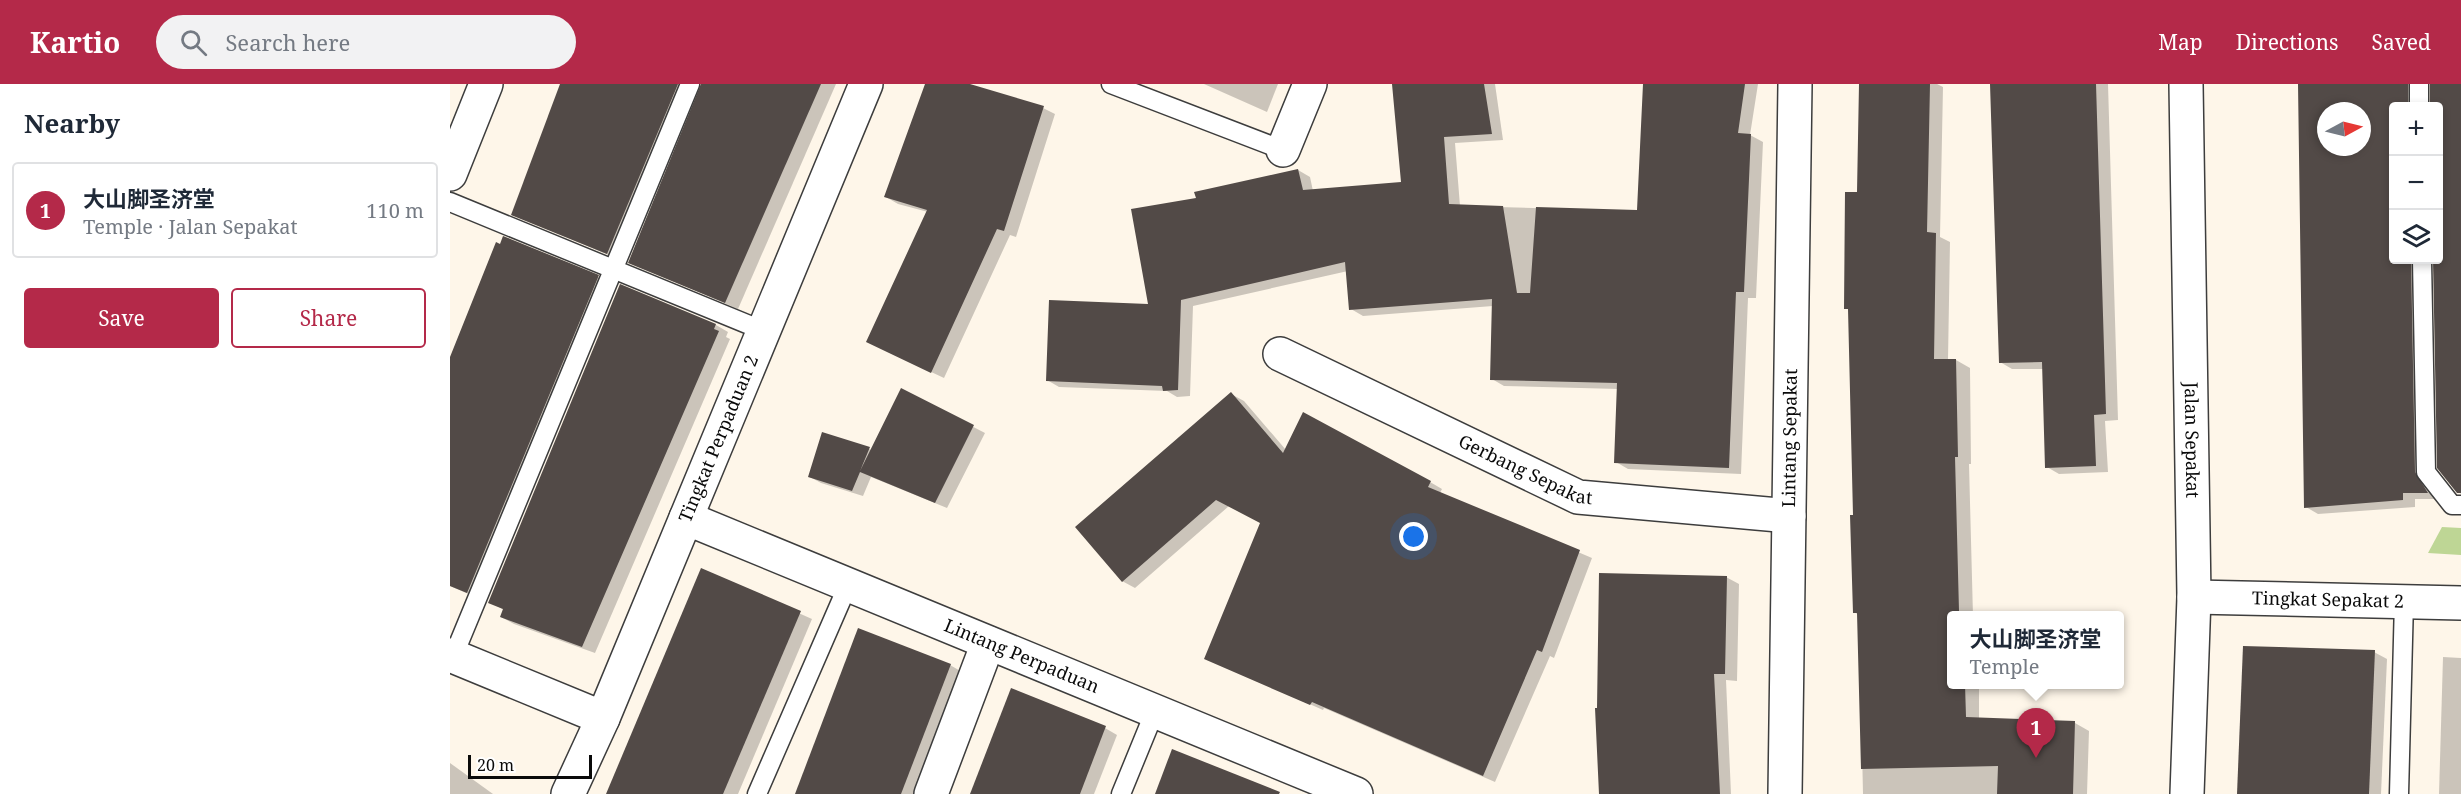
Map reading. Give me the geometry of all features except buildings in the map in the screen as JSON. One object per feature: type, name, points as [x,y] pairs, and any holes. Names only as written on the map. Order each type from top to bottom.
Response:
[{"type":"street","points":[[450,174],[486,84]]},
{"type":"street","name":"Tingkat Perpaduan 2","points":[[568,794],[603,718],[866,84]]},
{"type":"street","points":[[1282,150],[1310,84]]},
{"type":"street","name":"Lintang Sepakat","points":[[1785,794],[1795,84]]},
{"type":"street","name":"Jalan Sepakat","points":[[2186,84],[2194,597],[2187,794]]},
{"type":"street","name":"Gerbang Sepakat","points":[[1280,354],[1578,497],[1789,516]]},
{"type":"street","name":"Lintang Perpaduan","points":[[686,518],[1155,711],[1295,782],[1356,794]]},
{"type":"street","name":"Tingkat Sepakat 2","points":[[2194,597],[2461,603]]},
{"type":"street","points":[[931,794],[988,643]]},
{"type":"street","points":[[452,656],[603,718]]},
{"type":"lane","points":[[452,656],[690,84]]},
{"type":"lane","points":[[1111,84],[1282,150]]},
{"type":"lane","points":[[2419,84],[2419,102]]},
{"type":"lane","points":[[450,201],[764,332]]},
{"type":"lane","points":[[2422,264],[2426,472],[2452,505],[2461,505]]},
{"type":"lane","points":[[757,794],[848,585]]},
{"type":"lane","points":[[2399,794],[2404,602]]},
{"type":"lane","points":[[1121,794],[1155,711]]},
{"type":"green space","points":[[2442,527],[2461,528],[2461,555],[2428,553]]},
{"type":"place","name":"大山脚圣济堂","points":[[2036,758]]}]
